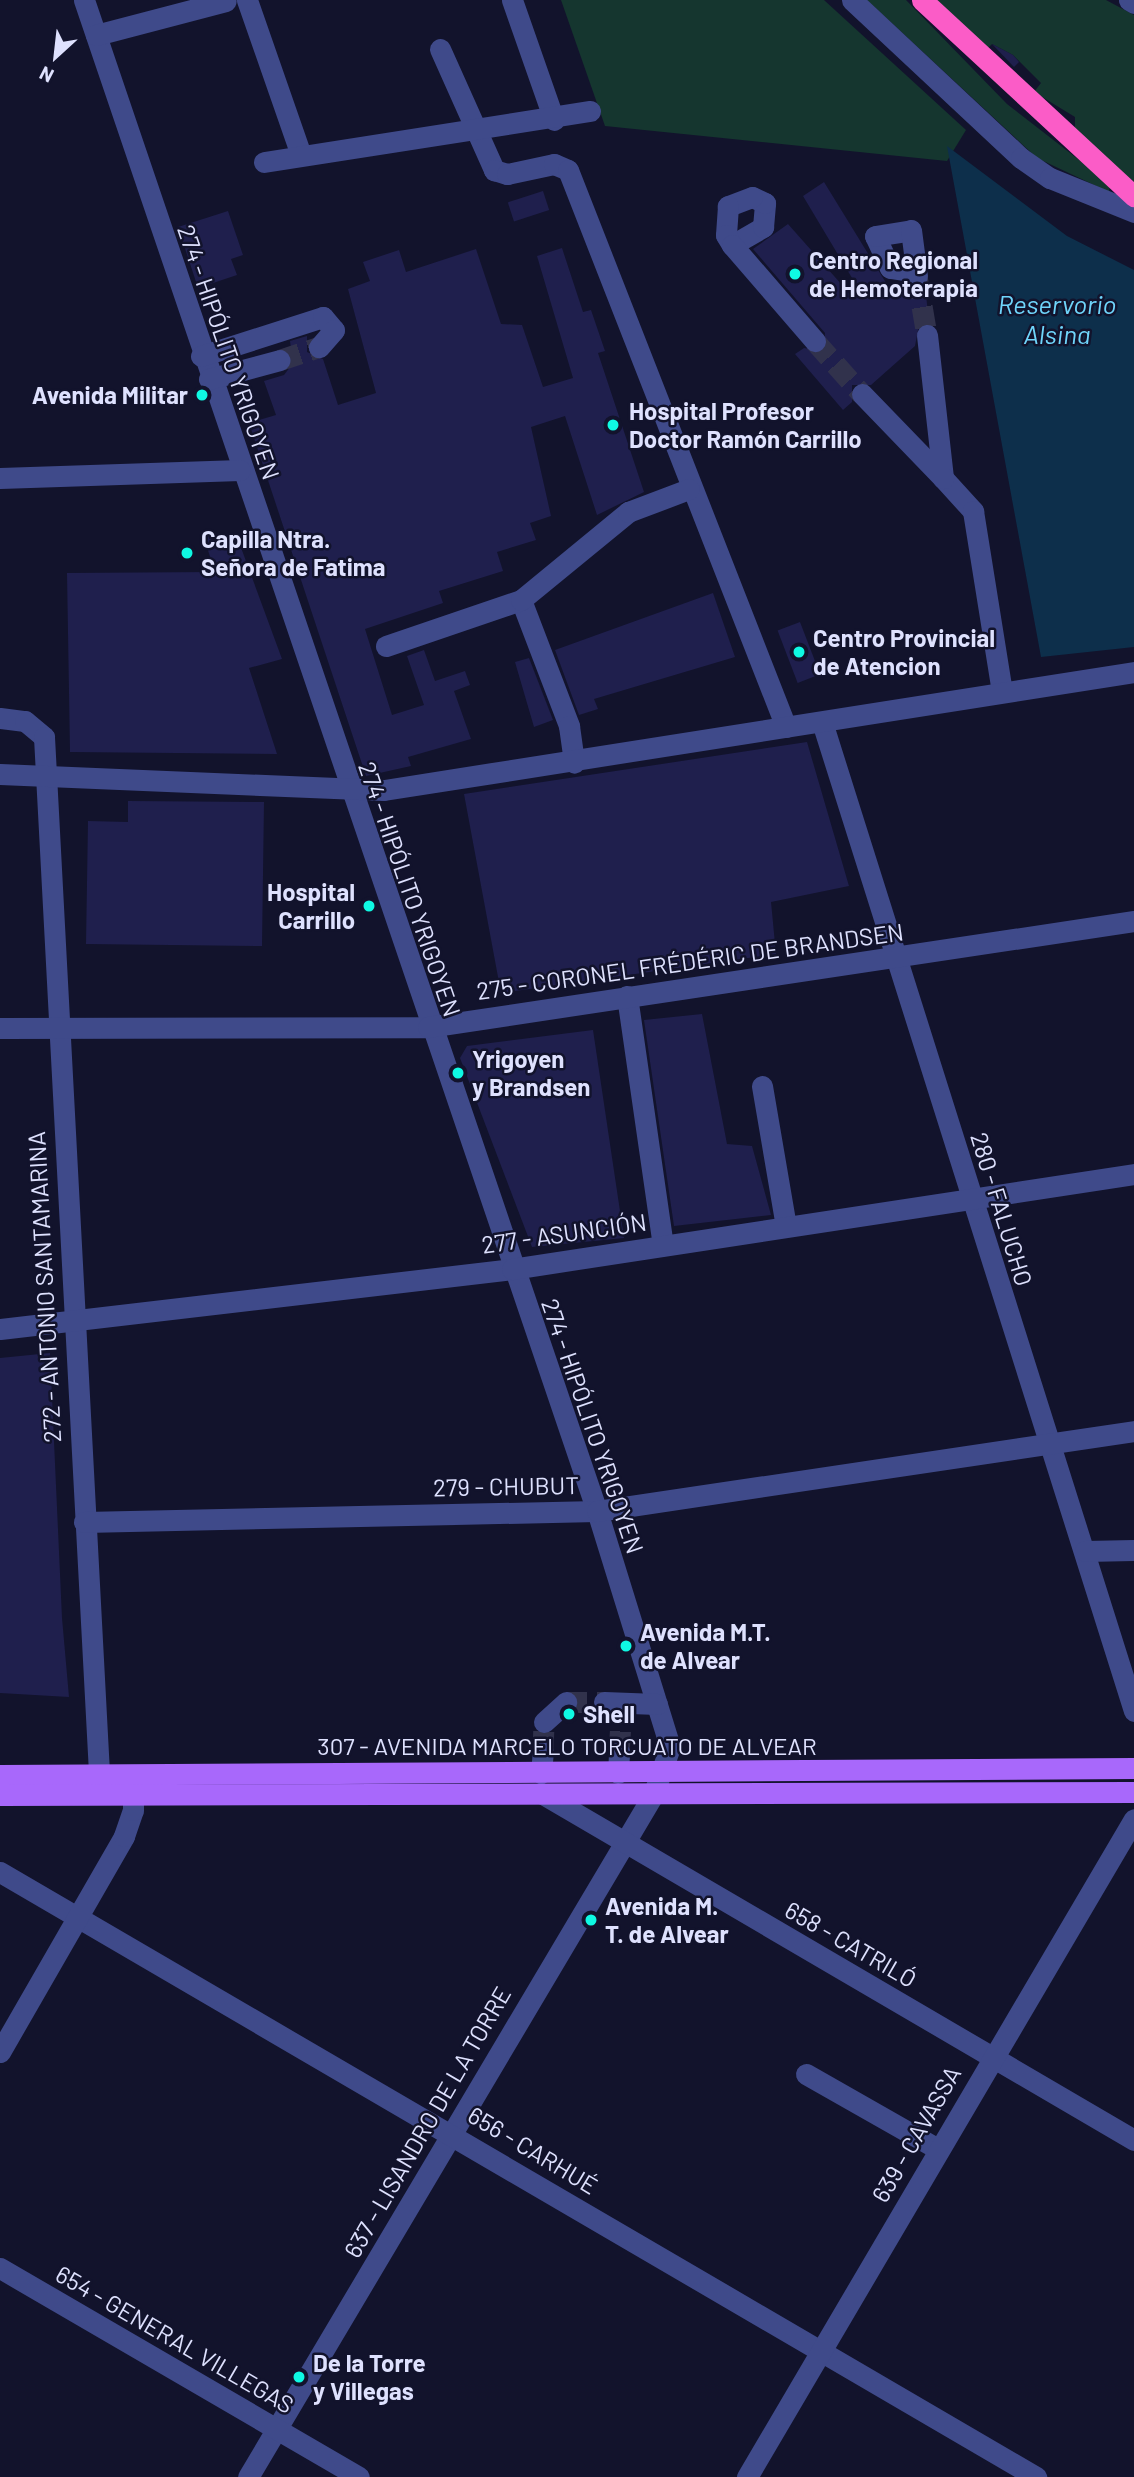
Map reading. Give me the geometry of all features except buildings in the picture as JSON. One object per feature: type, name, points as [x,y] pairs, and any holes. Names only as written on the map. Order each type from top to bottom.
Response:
[{"type":"highway","points":[[922,0],[1134,196]]},
{"type":"main road","name":"307 - AVENIDA MARCELO TORCUATO DE ALVEAR","points":[[0,1775],[99,1785],[133,1785],[542,1773],[618,1763],[665,1773],[1134,1768]]},
{"type":"main road","name":"307 - AVENIDA MARCELO TORCUATO DE ALVEAR","points":[[542,1773],[653,1795],[1134,1792]]},
{"type":"main road","name":"307 - AVENIDA MARCELO TORCUATO DE ALVEAR","points":[[0,1795],[99,1785]]},
{"type":"street","name":"274 - HIPÓLITO YRIGOYEN","points":[[84,0],[201,356],[428,1027],[597,1511],[670,1747],[665,1773],[653,1795]]},
{"type":"street","points":[[512,0],[555,120]]},
{"type":"street","points":[[852,0],[1021,158],[1050,178],[1134,212]]},
{"type":"street","points":[[1129,0],[1134,3]]},
{"type":"street","points":[[96,35],[236,1],[301,155]]},
{"type":"street","points":[[440,49],[502,174],[554,164],[568,170],[690,489],[786,727]]},
{"type":"street","points":[[264,162],[479,132],[555,120],[590,111]]},
{"type":"street","points":[[732,245],[815,341]]},
{"type":"street","points":[[201,356],[323,317],[334,330],[319,347]]},
{"type":"street","points":[[927,335],[943,478]]},
{"type":"street","points":[[209,379],[280,360]]},
{"type":"street","points":[[862,394],[973,512],[1002,692]]},
{"type":"street","points":[[0,478],[240,470]]},
{"type":"street","points":[[386,646],[521,600],[628,512],[690,489]]},
{"type":"street","points":[[521,600],[569,726],[574,763]]},
{"type":"street","points":[[0,774],[384,790],[574,763],[1134,672]]},
{"type":"street","name":"272 - ANTONIO SANTAMARINA","points":[[0,718],[40,729],[46,776],[72,1321],[99,1785]]},
{"type":"street","name":"280 - FALUCHO","points":[[822,722],[970,1198],[1053,1443],[1134,1711]]},
{"type":"street","name":"275 - CORONEL FRÉDÉRIC DE BRANDSEN","points":[[0,1028],[57,1031],[428,1027],[1134,921]]},
{"type":"street","points":[[627,996],[663,1245]]},
{"type":"street","points":[[762,1087],[786,1226]]},
{"type":"street","name":"277 - ASUNCIÓN","points":[[0,1329],[512,1269],[1134,1174]]},
{"type":"street","name":"279 - CHUBUT","points":[[84,1522],[597,1511],[1134,1431]]},
{"type":"street","points":[[1085,1551],[1134,1550]]},
{"type":"street","points":[[544,1722],[566,1702]]},
{"type":"street","points":[[615,1709],[657,1704]]},
{"type":"street","name":"658 - CATRILÓ","points":[[542,1773],[625,1841],[1134,2140]]},
{"type":"street","points":[[0,2052],[124,1836],[133,1785]]},
{"type":"street","name":"637 - LISANDRO DE LA TORRE","points":[[248,2477],[449,2131],[653,1795]]},
{"type":"street","name":"639 - CAVASSA","points":[[747,2477],[991,2057],[1134,1819]]},
{"type":"street","name":"656 - CARHUÉ","points":[[0,1872],[449,2131],[1036,2477]]},
{"type":"street","points":[[806,2074],[938,2149]]},
{"type":"street","name":"654 - GENERAL VILLEGAS","points":[[0,2268],[359,2477]]},
{"type":"green space","points":[[561,0],[824,0],[966,130],[947,161],[605,126]]},
{"type":"green space","points":[[867,0],[906,0],[1007,104],[1110,184],[1109,192],[1037,158]]},
{"type":"green space","points":[[937,0],[1106,0],[1134,15],[1134,188],[1075,134],[1075,117],[1034,92],[1041,83],[1013,55],[992,44],[988,48]]},
{"type":"water","name":"Reservorio Alsina","points":[[947,146],[1067,236],[1134,270],[1134,647],[1041,657]]},
{"type":"tunnel","points":[[917,276],[927,335]]},
{"type":"tunnel","points":[[815,341],[862,394]]},
{"type":"tunnel","points":[[280,360],[319,347]]},
{"type":"tunnel","points":[[566,1702],[604,1702]]},
{"type":"tunnel","points":[[619,1752],[621,1720]]},
{"type":"tunnel","points":[[543,1752],[544,1722]]},
{"type":"place","name":"Centro Regional de Hemoterapia","points":[[795,274]]},
{"type":"place","name":"Avenida Militar","points":[[202,395]]},
{"type":"place","name":"Hospital Profesor Doctor Ramón Carrillo","points":[[613,425]]},
{"type":"place","name":"Capilla Ntra. Señora de Fatima","points":[[187,553]]},
{"type":"place","name":"Centro Provincial de Atencion","points":[[799,652]]},
{"type":"place","name":"Hospital Carrillo","points":[[369,906]]},
{"type":"place","name":"Yrigoyen y Brandsen","points":[[458,1073]]},
{"type":"place","name":"Avenida M.T. de Alvear","points":[[626,1646]]},
{"type":"place","name":"Shell","points":[[569,1714]]},
{"type":"place","name":"Avenida M. T. de Alvear","points":[[591,1920]]},
{"type":"place","name":"De la Torre y Villegas","points":[[299,2377]]}]
